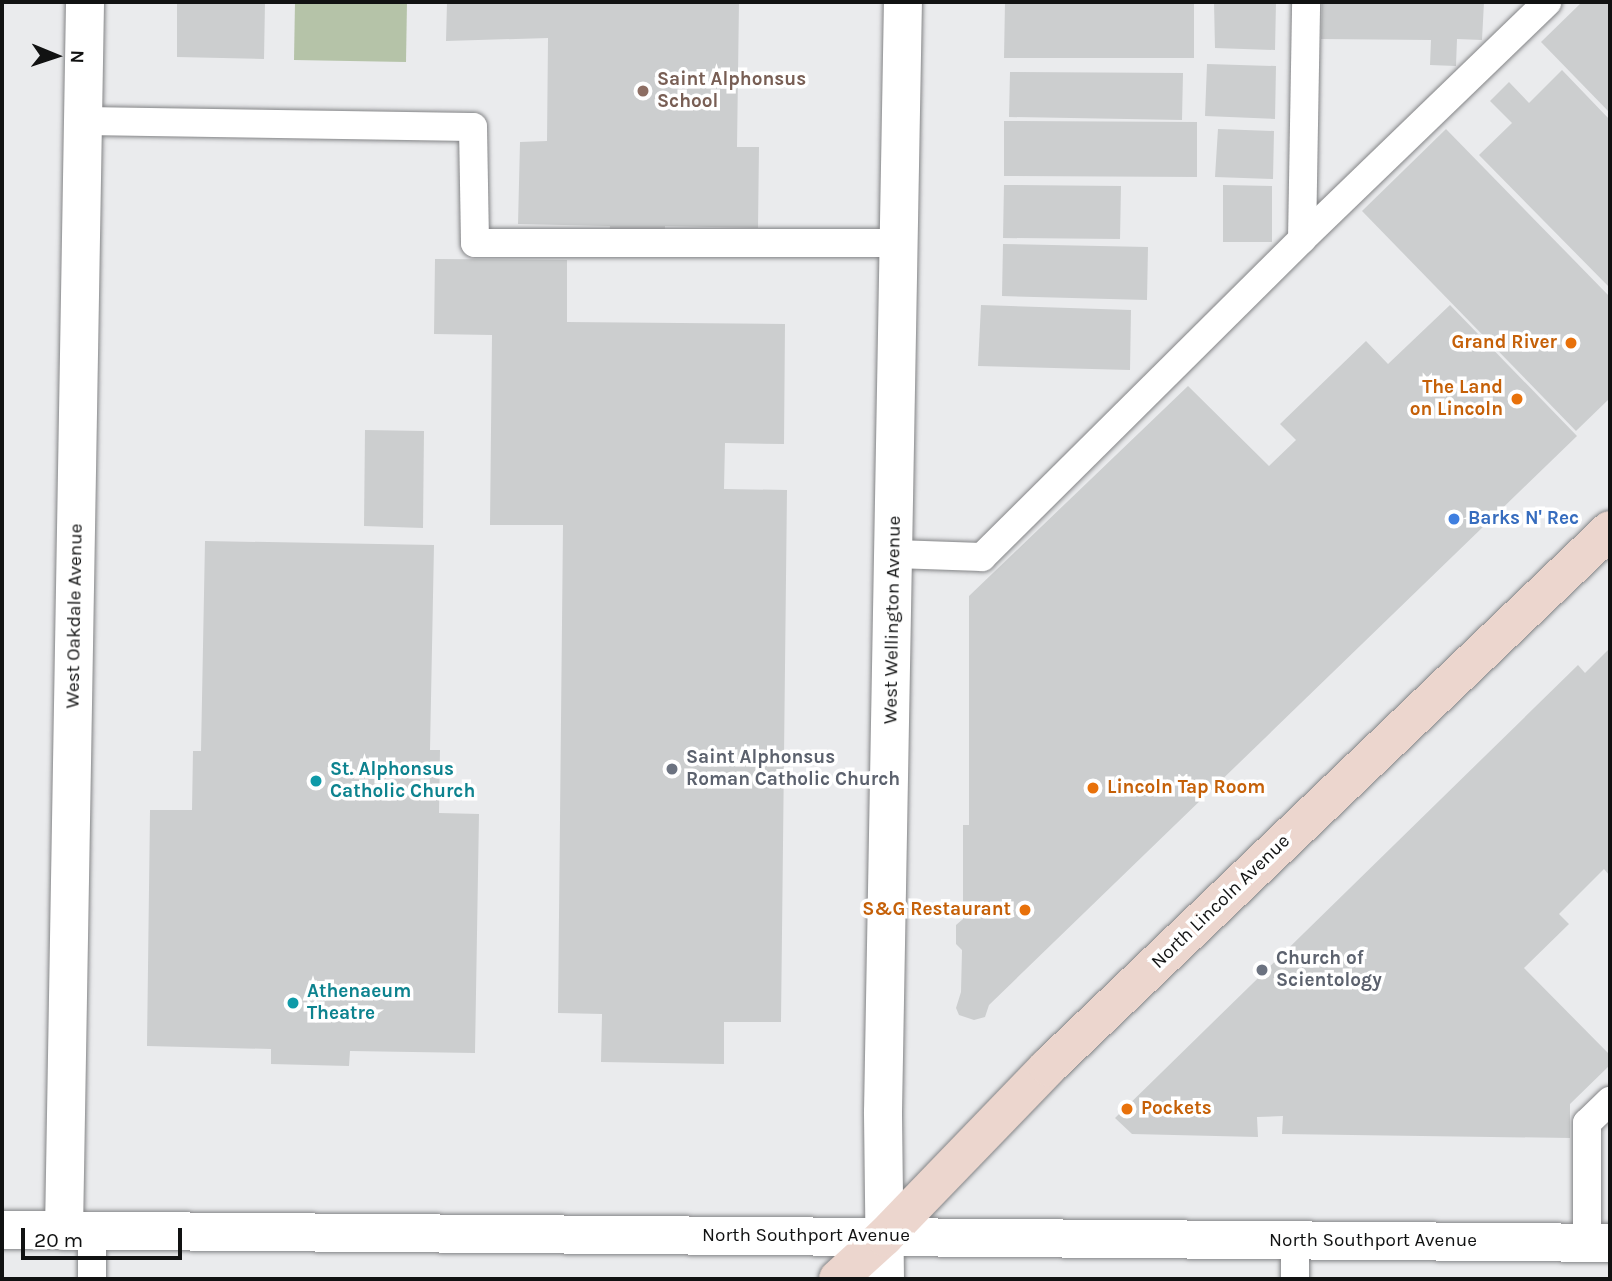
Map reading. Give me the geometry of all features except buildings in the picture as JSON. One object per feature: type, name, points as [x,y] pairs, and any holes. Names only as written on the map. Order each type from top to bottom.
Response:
[{"type":"main road","name":"North Lincoln Avenue","points":[[838,1279],[884,1237],[1048,1067],[1610,530]]},
{"type":"street","name":"West Oakdale Avenue","points":[[78,1231],[85,2]]},
{"type":"street","name":"West Wellington Avenue","points":[[885,1279],[883,1112],[903,2]]},
{"type":"street","name":"North Southport Avenue","points":[[2,1230],[1599,1243]]},
{"type":"lane","points":[[1302,239],[1306,2]]},
{"type":"lane","points":[[895,554],[982,557],[1302,239],[1547,2]]},
{"type":"lane","points":[[83,121],[474,127],[475,243],[900,243]]},
{"type":"lane","points":[[1599,1243],[1587,1124],[1610,1101]]},
{"type":"lane","points":[[78,1231],[92,1279]]},
{"type":"lane","points":[[1295,1279],[1296,1240]]},
{"type":"green space","points":[[295,2],[407,2],[406,62],[294,60]]},
{"type":"place","name":"Saint Alphonsus School","points":[[643,91]]},
{"type":"place","name":"Grand River","points":[[1571,343]]},
{"type":"place","name":"The Land on Lincoln","points":[[1517,399]]},
{"type":"place","name":"Barks N' Rec","points":[[1454,519]]},
{"type":"place","name":"Saint Alphonsus Roman Catholic Church","points":[[672,769]]},
{"type":"place","name":"St. Alphonsus Catholic Church","points":[[316,781]]},
{"type":"place","name":"Lincoln Tap Room","points":[[1093,788]]},
{"type":"place","name":"S&G Restaurant","points":[[1025,910]]},
{"type":"place","name":"Church of Scientology","points":[[1262,970]]},
{"type":"place","name":"Athenaeum Theatre","points":[[293,1003]]},
{"type":"place","name":"Pockets","points":[[1127,1109]]}]
